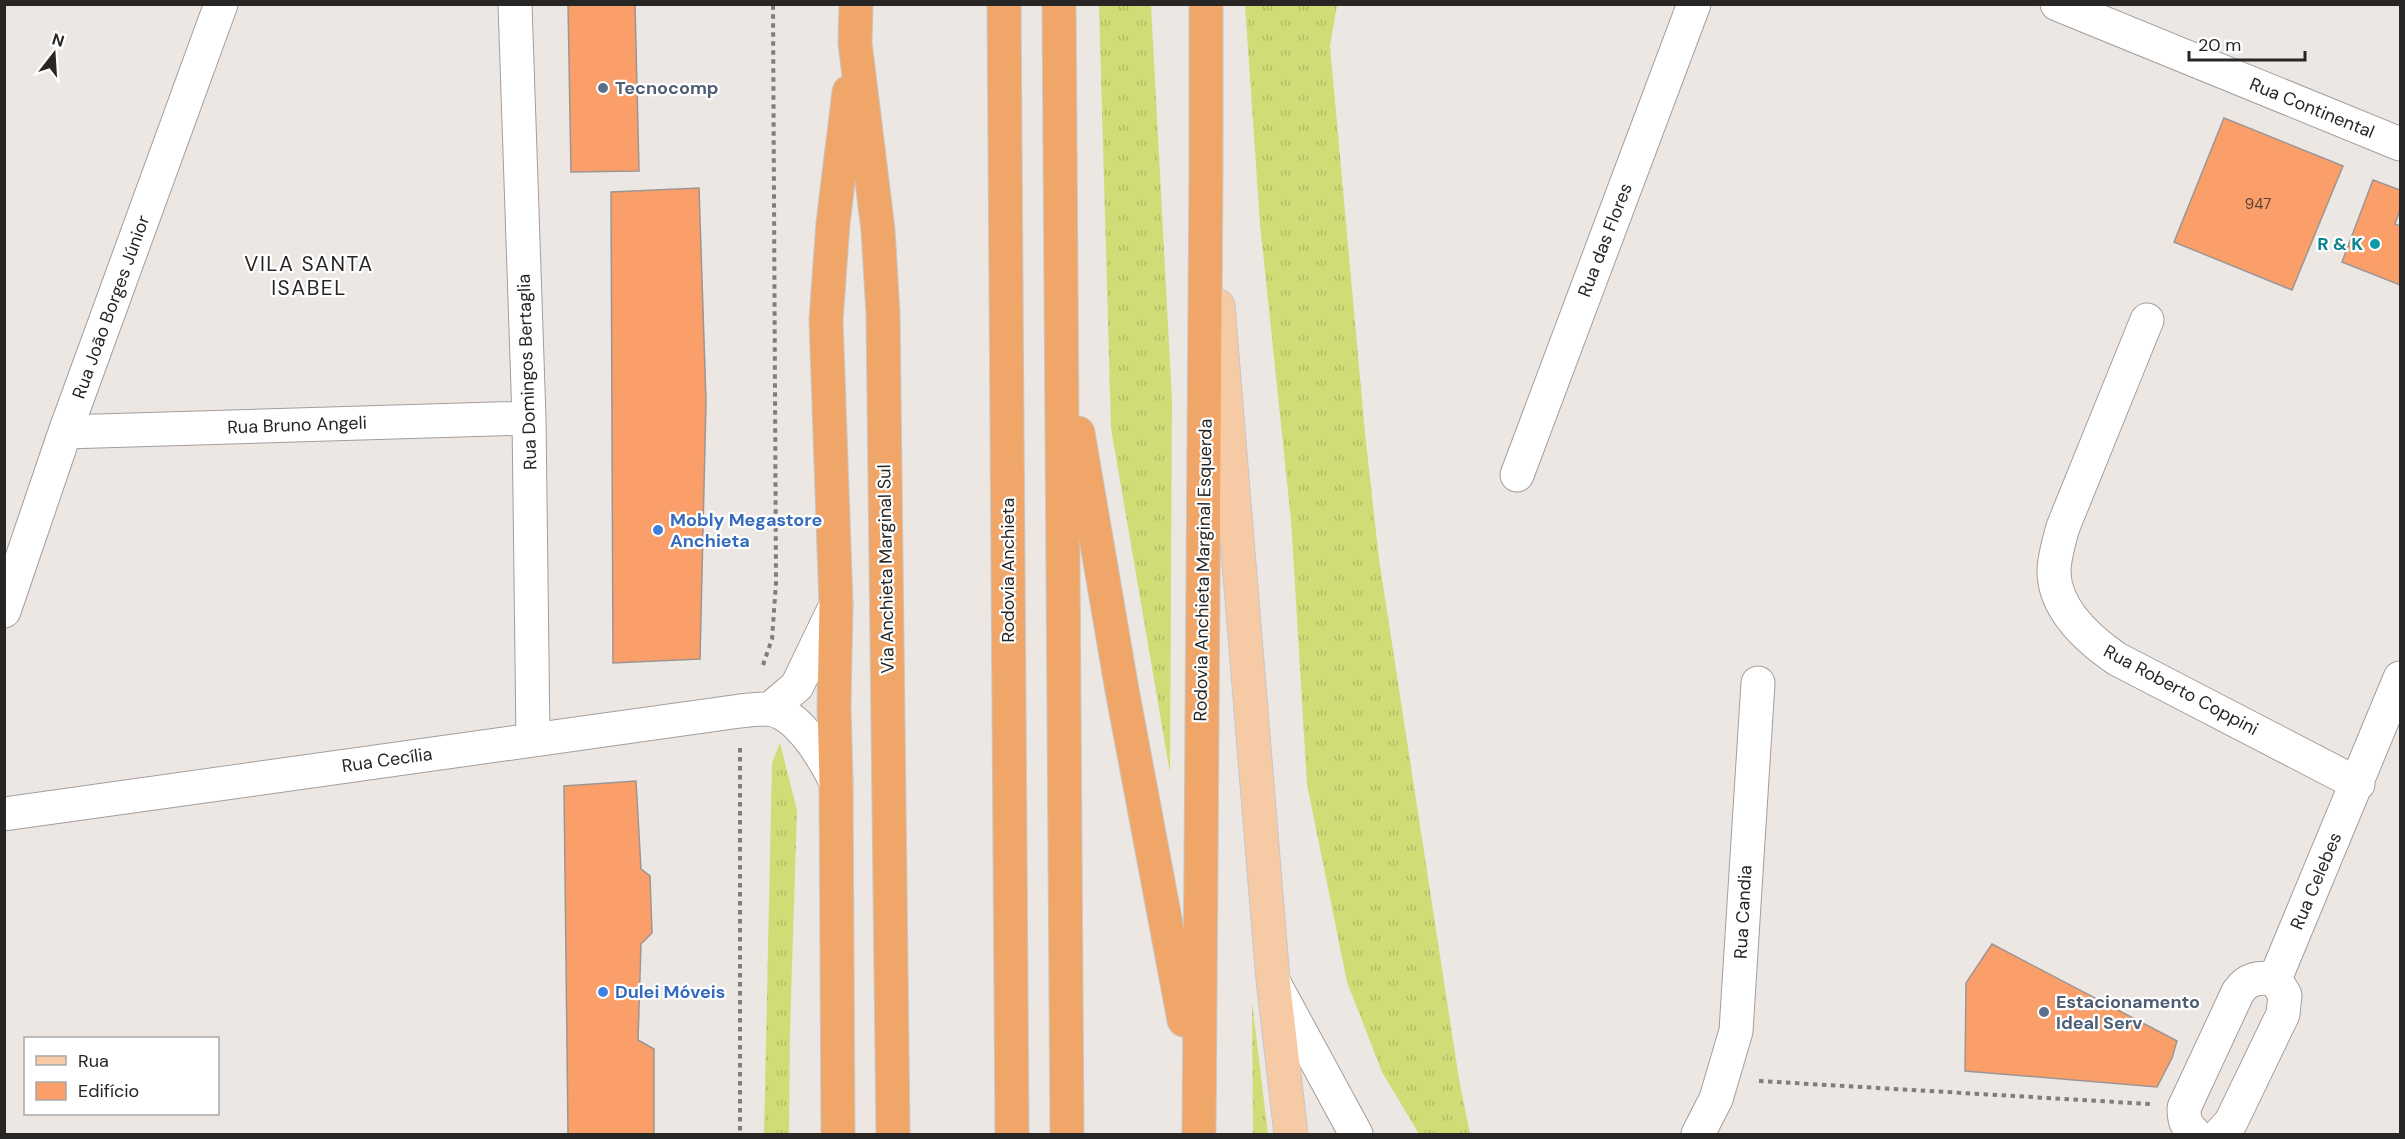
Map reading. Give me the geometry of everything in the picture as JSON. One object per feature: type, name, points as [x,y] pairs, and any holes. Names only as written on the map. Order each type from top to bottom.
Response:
[{"type":"highway","name":"Via Anchieta Marginal Sul","points":[[856,4],[855,43],[878,230],[883,314],[892,1134]]},
{"type":"highway","name":"Rodovia Anchieta","points":[[1004,4],[1012,1134]]},
{"type":"highway","points":[[1059,4],[1067,1134]]},
{"type":"highway","name":"Rodovia Anchieta Marginal Esquerda","points":[[1198,1134],[1206,4]]},
{"type":"highway","points":[[838,1134],[834,706],[836,605],[826,320],[833,223],[855,43]]},
{"type":"highway","points":[[1062,339],[1122,690],[1198,1096]]},
{"type":"main road","points":[[1206,168],[1273,980],[1291,1134]]},
{"type":"street","name":"Rua João Borges Júnior","points":[[4,610],[65,432],[221,4]]},
{"type":"street","name":"Rua Domingos Bertaglia","points":[[515,4],[530,418],[533,739]]},
{"type":"street","name":"Rua das Flores","points":[[1517,475],[1694,4]]},
{"type":"street","name":"Rua Continental","points":[[2057,4],[2400,144]]},
{"type":"street","name":"Rua Roberto Coppini","points":[[2147,320],[2063,527],[2054,571],[2057,589],[2064,606],[2086,635],[2117,659],[2358,784]]},
{"type":"street","name":"Rua Bruno Angeli","points":[[65,432],[530,418]]},
{"type":"street","points":[[755,710],[797,686],[836,605]]},
{"type":"street","name":"Rua Celebes","points":[[2275,979],[2358,784],[2400,678]]},
{"type":"street","name":"Rua Candia","points":[[1698,1134],[1716,1099],[1736,1032],[1758,682]]},
{"type":"street","points":[[755,710],[790,720],[809,739],[824,759],[836,782]]},
{"type":"street","name":"Rua Cecília","points":[[4,814],[755,710]]},
{"type":"street","points":[[2253,978],[2275,979],[2285,995],[2283,1014],[2231,1122],[2217,1134],[2188,1127],[2184,1118],[2184,1108],[2238,992],[2253,978]]},
{"type":"street","points":[[1273,980],[1356,1134]]},
{"type":"path","points":[[740,1134],[755,710],[762,668],[772,639],[776,583],[773,4]]},
{"type":"path","points":[[1762,1081],[2143,1104]]},
{"type":"green space","points":[[1099,5],[1151,5],[1172,400],[1170,773],[1111,428]]},
{"type":"green space","points":[[1245,5],[1337,5],[1330,46],[1365,433],[1379,559],[1459,1079],[1470,1134],[1419,1134],[1382,1072],[1347,982],[1307,784],[1291,520],[1260,224]]},
{"type":"green space","points":[[780,743],[797,810],[789,1134],[764,1134],[772,763]]},
{"type":"green space","points":[[1252,1002],[1268,1134],[1253,1134]]},
{"type":"building","name":"Tecnocomp","points":[[568,4],[635,4],[639,171],[571,172]]},
{"type":"building","points":[[2224,118],[2343,166],[2292,290],[2174,242]]},
{"type":"building","name":"R & K","points":[[2373,180],[2400,190],[2400,210],[2395,224],[2400,226],[2400,285],[2342,262]]},
{"type":"building","name":"Mobly Megastore Anchieta","points":[[699,188],[706,401],[700,659],[613,663],[611,192]]},
{"type":"building","name":"Dulei Móveis","points":[[636,781],[641,869],[650,876],[652,933],[641,944],[638,1040],[654,1049],[654,1134],[568,1134],[564,786]]},
{"type":"building","name":"Estacionamento Ideal Serv","points":[[1992,944],[2177,1041],[2172,1058],[2157,1087],[1965,1071],[1966,983]]},
{"type":"place","name":"Tecnocomp","points":[[603,88]]},
{"type":"place","name":"R & K","points":[[2375,244]]},
{"type":"place","name":"Mobly Megastore Anchieta","points":[[658,530]]},
{"type":"place","name":"Dulei Móveis","points":[[603,992]]},
{"type":"place","name":"Estacionamento Ideal Serv","points":[[2044,1012]]},
{"type":"district","name":"VILA SANTA ISABEL","points":[[309,276]]}]
